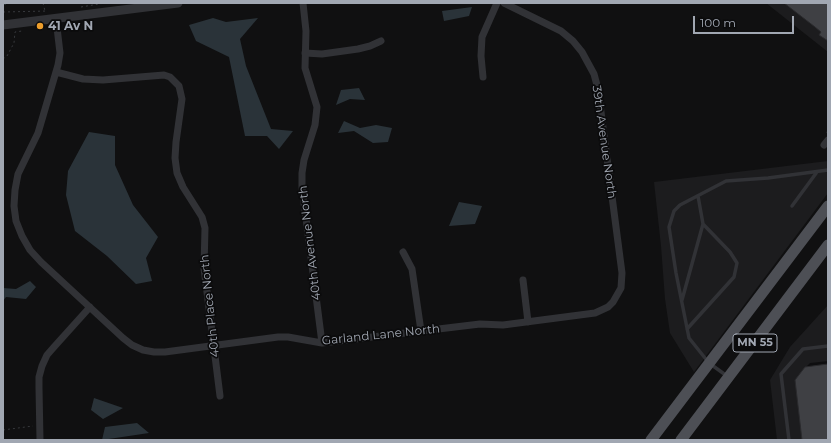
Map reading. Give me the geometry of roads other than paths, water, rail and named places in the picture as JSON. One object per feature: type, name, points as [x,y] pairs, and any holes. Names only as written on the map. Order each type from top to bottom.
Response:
[{"type":"main road","name":"MN 55","points":[[651,440],[828,206]]},
{"type":"main road","name":"MN 55","points":[[681,440],[828,245]]},
{"type":"street","points":[[3,25],[45,15],[56,18],[178,3]]},
{"type":"street","name":"40th Avenue North","points":[[303,3],[306,31],[305,68],[318,107],[315,125],[304,160],[302,187],[322,343]]},
{"type":"street","points":[[483,77],[481,56],[482,37],[497,3]]},
{"type":"street","name":"39th Avenue North","points":[[504,3],[561,31],[573,41],[582,52],[594,74],[598,89],[622,273],[621,288],[613,302]]},
{"type":"street","name":"Garland Lane North","points":[[56,18],[60,53],[38,133],[18,174],[14,206],[16,221],[30,250],[41,262],[132,345],[143,350],[166,352],[288,337],[322,343],[480,324],[503,325],[595,313],[608,307],[613,302]]},
{"type":"street","points":[[305,53],[322,54],[358,49],[381,41]]},
{"type":"street","name":"40th Place North","points":[[56,72],[83,79],[103,80],[164,75],[170,77],[179,86],[182,99],[176,142],[177,173],[183,187],[202,217],[205,228],[204,268],[220,396]]},
{"type":"street","points":[[403,252],[412,269],[421,331]]},
{"type":"street","points":[[523,280],[528,322]]},
{"type":"street","points":[[40,440],[39,376],[42,366],[47,355],[90,307]]},
{"type":"lane","points":[[729,377],[709,364],[689,338],[676,273],[669,226],[674,211],[680,204],[726,181],[768,178],[828,170]]},
{"type":"lane","points":[[792,206],[817,172]]},
{"type":"lane","points":[[681,301],[703,224],[698,196]]},
{"type":"lane","points":[[687,329],[734,277],[737,263],[730,252],[703,224]]},
{"type":"lane","points":[[789,440],[781,374],[803,350],[828,346]]},
{"type":"place","name":"41 Av N","points":[[40,26]]}]
